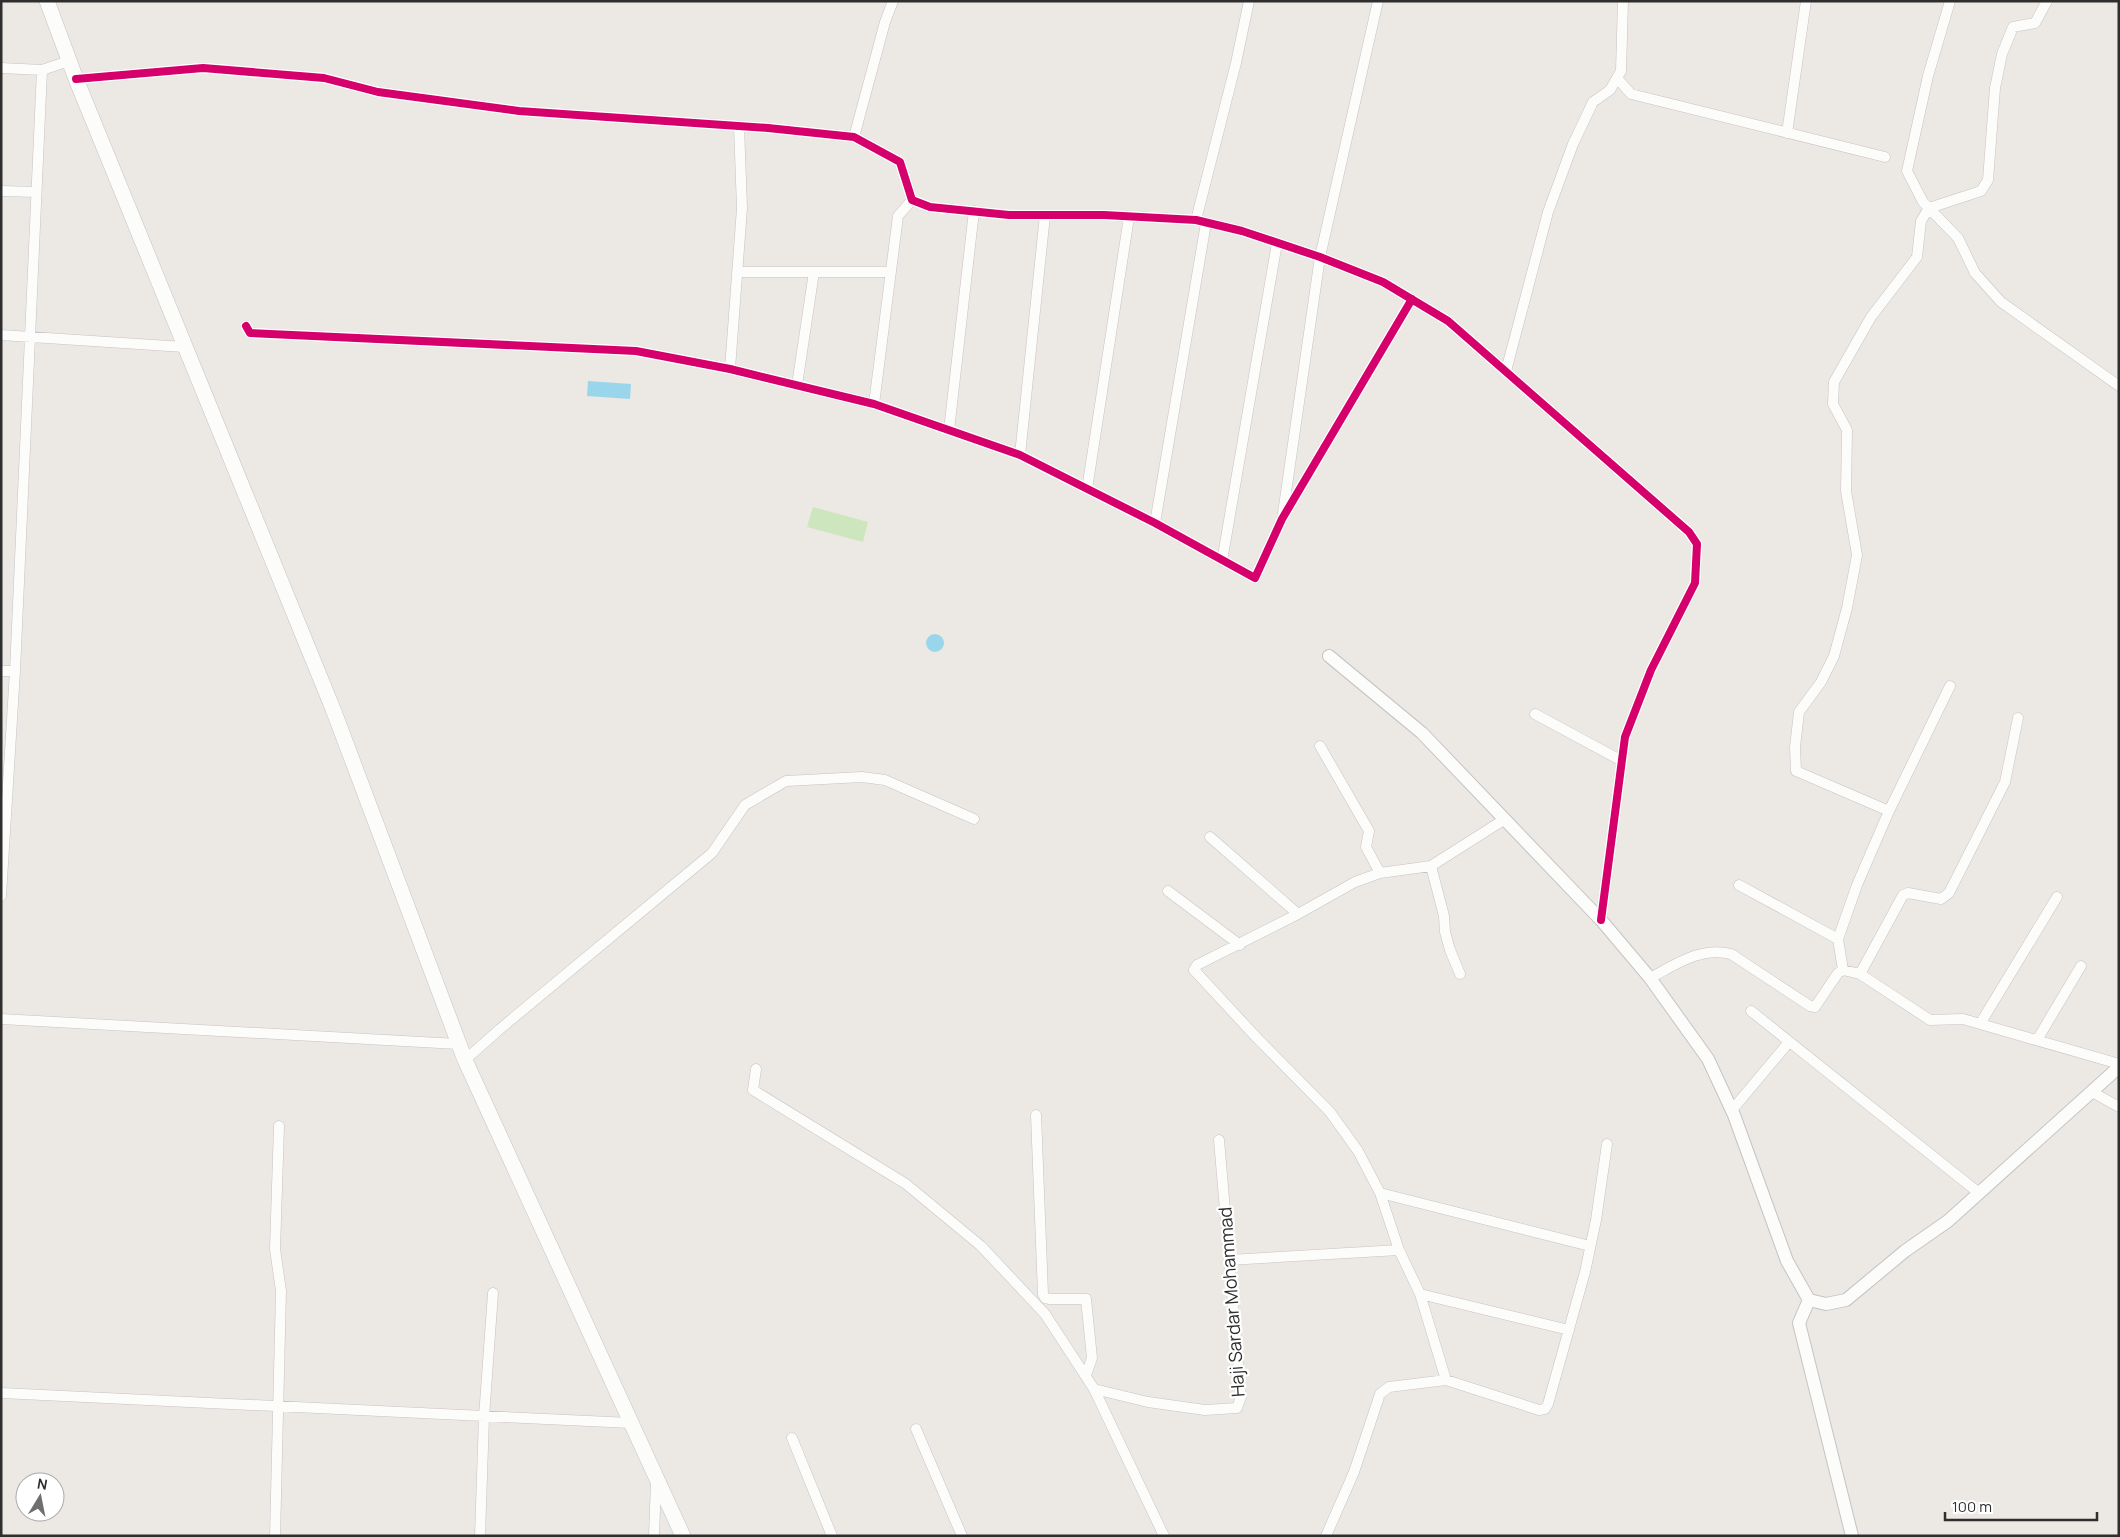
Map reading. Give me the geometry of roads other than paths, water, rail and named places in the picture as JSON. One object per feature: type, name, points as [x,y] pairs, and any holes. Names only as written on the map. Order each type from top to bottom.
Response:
[{"type":"main road","points":[[47,1],[76,79],[184,347],[333,709],[458,1044],[683,1536]]},
{"type":"street","points":[[854,137],[885,22],[894,1]]},
{"type":"street","points":[[1155,523],[1201,221],[1249,1]]},
{"type":"street","points":[[1282,519],[1320,257],[1378,1]]},
{"type":"street","points":[[1506,371],[1548,212],[1573,144],[1593,102],[1610,90],[1621,71],[1623,1]]},
{"type":"street","points":[[1787,133],[1806,1]]},
{"type":"street","points":[[1950,1],[1928,76],[1907,171],[1923,202],[1958,238],[1975,274],[2001,302],[2119,386]]},
{"type":"street","points":[[1889,811],[1796,771],[1795,747],[1799,712],[1821,682],[1834,656],[1847,608],[1857,555],[1846,490],[1846,430],[1833,404],[1834,382],[1871,317],[1917,257],[1921,221],[1929,208],[1981,191],[1988,180],[1995,88],[2002,54],[2014,28],[2035,23],[2048,1]]},
{"type":"street","points":[[1,68],[42,70],[69,61]]},
{"type":"street","points":[[76,79],[203,68],[324,78],[378,92],[519,111],[739,126],[854,137],[900,162],[912,200]]},
{"type":"street","points":[[1,896],[15,671],[32,336],[42,70]]},
{"type":"street","points":[[1617,78],[1630,94],[1885,157]]},
{"type":"street","points":[[730,369],[742,208],[739,126]]},
{"type":"street","points":[[1,191],[36,192]]},
{"type":"street","points":[[912,200],[930,206],[1009,215],[1129,216],[1201,221],[1320,257],[1383,282],[1448,321],[1690,532],[1697,544],[1695,583],[1648,678],[1625,737],[1601,920]]},
{"type":"street","points":[[874,404],[898,216],[912,200]]},
{"type":"street","points":[[948,430],[974,211]]},
{"type":"street","points":[[1020,455],[1046,215]]},
{"type":"street","points":[[1086,489],[1129,216]]},
{"type":"street","points":[[1222,561],[1277,243]]},
{"type":"street","points":[[738,272],[891,272]]},
{"type":"street","points":[[797,385],[814,272]]},
{"type":"street","points":[[246,326],[250,333],[636,351],[730,369],[874,404],[1020,455],[1155,523],[1255,578],[1282,519],[1412,299]]},
{"type":"street","points":[[1,335],[184,347]]},
{"type":"street","points":[[1329,656],[1422,733],[1601,920],[1650,978],[1708,1059],[1732,1110],[1786,1261],[1809,1300],[1826,1304],[1846,1300],[1905,1251],[1948,1221],[2119,1066],[1963,1019],[1930,1020],[1860,974],[1843,970],[1838,973],[1815,1007],[1810,1006],[1731,954],[1724,952],[1695,955],[1650,978]]},
{"type":"street","points":[[1,670],[15,671]]},
{"type":"street","points":[[1843,970],[1838,940],[1857,885],[1889,811],[1950,686]]},
{"type":"street","points":[[1535,714],[1622,761]]},
{"type":"street","points":[[1860,974],[1902,895],[1908,893],[1941,899],[1949,893],[2005,782],[2018,718]]},
{"type":"street","points":[[1320,746],[1369,831],[1366,848],[1380,873]]},
{"type":"street","points":[[465,1060],[712,853],[745,805],[786,781],[862,777],[885,780],[974,818]]},
{"type":"street","points":[[1446,1380],[1420,1294],[1399,1250],[1380,1193],[1358,1151],[1330,1112],[1194,970],[1197,965],[1240,945],[1355,882],[1380,873],[1431,866],[1505,819]]},
{"type":"street","points":[[1210,837],[1298,914]]},
{"type":"street","points":[[1431,866],[1444,916],[1445,932],[1460,974]]},
{"type":"street","points":[[1739,885],[1838,940]]},
{"type":"street","points":[[1168,891],[1240,945]]},
{"type":"street","points":[[1980,1024],[2057,897]]},
{"type":"street","points":[[2037,1040],[2081,966]]},
{"type":"street","points":[[1751,1011],[1979,1193]]},
{"type":"street","points":[[1,1019],[458,1044]]},
{"type":"street","points":[[1732,1110],[1789,1042]]},
{"type":"street","points":[[756,1069],[753,1090],[906,1184],[981,1246],[1045,1314],[1094,1389],[1164,1536]]},
{"type":"street","points":[[2092,1092],[2119,1107]]},
{"type":"street","points":[[1036,1115],[1043,1294],[1045,1298],[1050,1300],[1086,1299],[1092,1358],[1086,1375]]},
{"type":"street","points":[[275,1536],[281,1291],[275,1249],[279,1126]]},
{"type":"street","name":"Haji Sardar Mohammad","points":[[1094,1389],[1148,1402],[1205,1410],[1237,1408],[1241,1397],[1219,1140]]},
{"type":"street","points":[[1326,1536],[1354,1472],[1380,1394],[1389,1387],[1446,1380],[1539,1410],[1545,1409],[1569,1330],[1590,1246],[1607,1144]]},
{"type":"street","points":[[1380,1193],[1590,1246]]},
{"type":"street","points":[[1229,1260],[1399,1250]]},
{"type":"street","points":[[480,1536],[484,1417],[493,1293]]},
{"type":"street","points":[[1420,1294],[1569,1330]]},
{"type":"street","points":[[1809,1300],[1799,1324],[1852,1536]]},
{"type":"street","points":[[1,1393],[631,1423]]},
{"type":"street","points":[[916,1429],[962,1536]]},
{"type":"street","points":[[792,1438],[832,1536]]},
{"type":"street","points":[[654,1536],[656,1479]]},
{"type":"water","points":[[588,381],[631,384],[630,399],[587,396]]},
{"type":"water","points":[[935,634],[941,637],[944,643],[941,649],[935,652],[929,649],[926,643],[929,637]]}]
